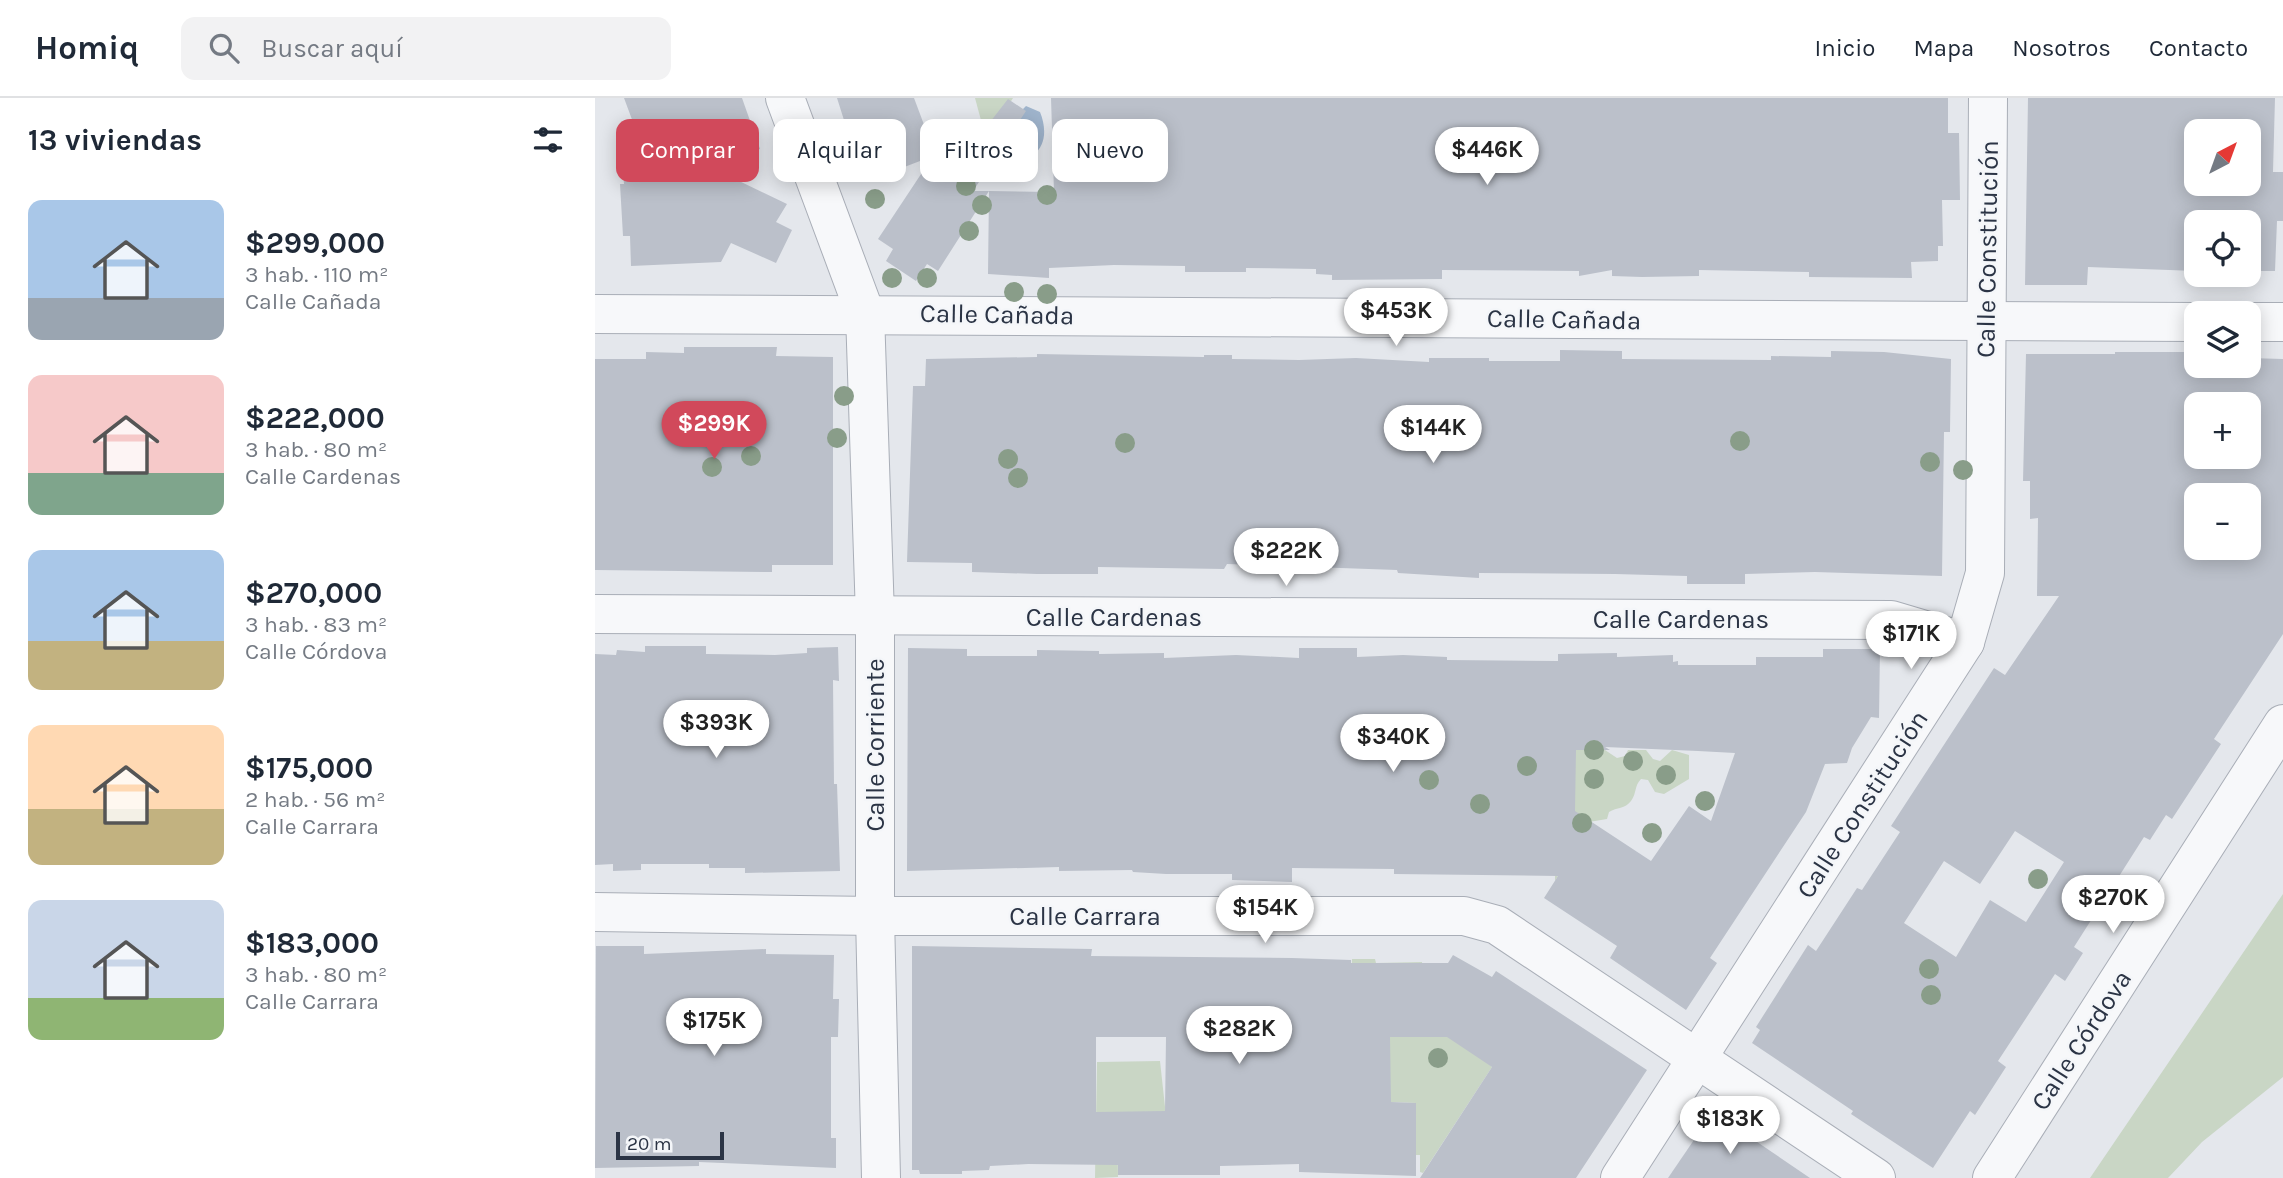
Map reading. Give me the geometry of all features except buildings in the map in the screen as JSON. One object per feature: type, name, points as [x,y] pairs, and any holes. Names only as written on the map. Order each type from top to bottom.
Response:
[{"type":"street","name":"Calle Corriente","points":[[785,98],[865,313],[875,616],[875,916],[881,1178]]},
{"type":"street","name":"Calle Constitución","points":[[1620,1178],[1965,642],[1985,573],[1988,98]]},
{"type":"street","name":"Calle Cañada","points":[[595,314],[865,313],[1986,323],[2184,322]]},
{"type":"street","points":[[2261,322],[2283,322]]},
{"type":"street","name":"Calle Cardenas","points":[[595,614],[1891,620],[1965,642]]},
{"type":"street","name":"Calle Córdova","points":[[1992,1178],[2283,724]]},
{"type":"street","name":"Calle Carrara","points":[[595,912],[875,916],[1464,916],[1497,925],[1876,1178]]},
{"type":"green space","points":[[975,98],[1013,98],[1000,119],[981,119]]},
{"type":"green space","points":[[1581,742],[1599,746],[1617,758],[1625,756],[1628,750],[1646,750],[1653,759],[1660,761],[1672,750],[1689,755],[1689,779],[1664,794],[1655,792],[1648,780],[1641,779],[1629,804],[1609,812],[1607,819],[1589,822],[1555,881],[1555,849],[1503,757]]},
{"type":"green space","points":[[2283,894],[2283,1077],[2202,1142],[2168,1178],[2090,1178]]},
{"type":"green space","points":[[1352,959],[1375,959],[1376,963],[1422,962],[1424,1004],[1492,1067],[1423,1173],[1420,1172],[1420,1155],[1416,1155],[1416,1103],[1391,1102],[1350,1035]]},
{"type":"green space","points":[[1160,1061],[1165,1107],[1165,1169],[1117,1112],[1118,1177],[1095,1178],[1097,1062]]},
{"type":"water","points":[[1026,106],[1040,112],[1044,135],[1038,151],[1038,119],[1016,119]]}]
